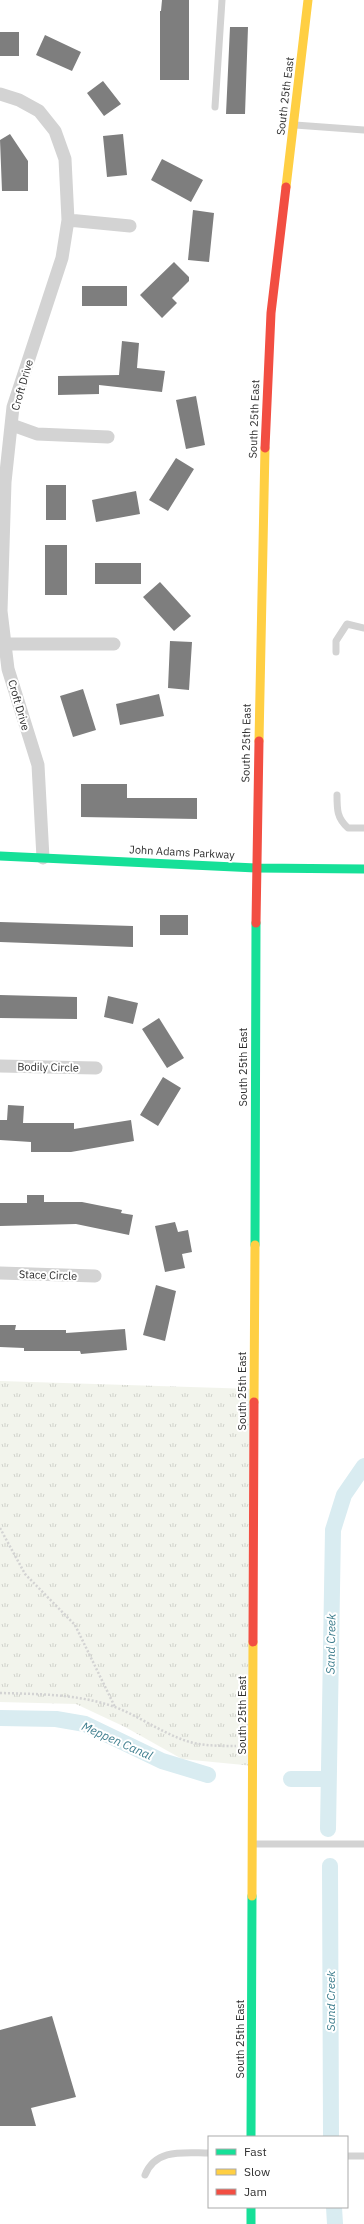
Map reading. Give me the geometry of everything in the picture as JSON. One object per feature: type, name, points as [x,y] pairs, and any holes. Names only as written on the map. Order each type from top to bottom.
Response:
[{"type":"main road","name":"South 25th East","points":[[251,2136],[252,1844],[254,1746],[256,868],[265,437],[270,321],[308,0]]},
{"type":"main road","name":"John Adams Parkway","points":[[0,856],[256,868],[364,869]]},
{"type":"main road","points":[[251,2208],[251,2224]]},
{"type":"street","name":"Croft Drive","points":[[0,94],[19,100],[39,111],[55,131],[65,159],[68,220],[62,258],[13,407],[4,490],[1,611],[10,676],[38,765],[43,858]]},
{"type":"street","points":[[68,220],[130,226]]},
{"type":"street","points":[[12,425],[38,434],[108,437]]},
{"type":"street","points":[[5,644],[114,644]]},
{"type":"street","name":"Bodily Circle","points":[[0,1066],[96,1068]]},
{"type":"street","name":"Stace Circle","points":[[0,1273],[95,1276]]},
{"type":"lane","points":[[215,107],[222,0]]},
{"type":"lane","points":[[293,125],[364,130]]},
{"type":"lane","points":[[336,652],[336,641],[347,624],[364,628]]},
{"type":"lane","points":[[337,795],[337,811],[340,820],[348,828],[364,828]]},
{"type":"lane","points":[[252,1844],[364,1844]]},
{"type":"lane","points":[[145,2175],[149,2166],[157,2158],[171,2154],[208,2153]]},
{"type":"lane","points":[[348,2156],[364,2156]]},
{"type":"path","points":[[0,1528],[25,1574],[75,1625],[115,1708]]},
{"type":"path","points":[[0,1693],[71,1696],[93,1700],[115,1708],[182,1740],[195,1744],[254,1746]]},
{"type":"green space","points":[[0,1381],[254,1389],[254,1766],[182,1759],[125,1727],[76,1704],[0,1702]]},
{"type":"building","points":[[162,0],[189,0],[189,80],[160,80],[160,11]]},
{"type":"building","points":[[230,27],[248,27],[245,114],[226,114]]},
{"type":"building","points":[[0,32],[19,32],[19,56],[0,56]]},
{"type":"building","points":[[45,35],[81,52],[72,71],[36,55]]},
{"type":"building","points":[[103,81],[121,104],[104,116],[87,93]]},
{"type":"building","points":[[10,134],[28,161],[28,191],[2,191],[0,140]]},
{"type":"building","points":[[123,134],[127,175],[107,177],[103,136]]},
{"type":"building","points":[[162,159],[203,180],[191,202],[151,180]]},
{"type":"building","points":[[193,210],[214,213],[209,262],[188,260]]},
{"type":"building","points":[[174,262],[189,277],[189,281],[172,298],[177,303],[162,318],[140,295]]},
{"type":"building","points":[[82,286],[127,286],[127,306],[82,306]]},
{"type":"building","points":[[122,341],[139,343],[137,368],[165,371],[162,392],[99,385],[99,394],[58,395],[58,376],[119,375]]},
{"type":"building","points":[[196,396],[205,445],[186,449],[176,400]]},
{"type":"building","points":[[176,458],[194,469],[168,511],[149,500]]},
{"type":"building","points":[[46,485],[66,485],[66,520],[46,520]]},
{"type":"building","points":[[136,491],[140,514],[96,522],[92,500]]},
{"type":"building","points":[[45,545],[67,545],[67,595],[45,595]]},
{"type":"building","points":[[95,563],[141,563],[141,584],[95,584]]},
{"type":"building","points":[[160,582],[191,616],[174,631],[143,597]]},
{"type":"building","points":[[170,641],[192,642],[189,690],[168,688]]},
{"type":"building","points":[[83,689],[96,730],[73,737],[60,696]]},
{"type":"building","points":[[159,694],[164,716],[120,725],[116,704]]},
{"type":"building","points":[[81,784],[127,784],[127,798],[197,798],[197,819],[81,817]]},
{"type":"building","points":[[160,915],[188,915],[188,935],[160,935]]},
{"type":"building","points":[[0,922],[133,926],[133,947],[0,942]]},
{"type":"building","points":[[0,995],[77,997],[77,1019],[0,1018]]},
{"type":"building","points":[[108,996],[138,1003],[133,1024],[104,1017]]},
{"type":"building","points":[[159,1018],[184,1058],[167,1068],[142,1029]]},
{"type":"building","points":[[163,1077],[181,1088],[158,1126],[140,1115]]},
{"type":"building","points":[[8,1105],[24,1106],[23,1123],[74,1123],[74,1129],[131,1120],[134,1141],[71,1152],[31,1152],[31,1142],[0,1140],[0,1120],[7,1120]]},
{"type":"building","points":[[27,1195],[44,1195],[44,1202],[82,1202],[122,1210],[121,1213],[133,1215],[129,1235],[76,1224],[0,1226],[0,1203],[27,1203]]},
{"type":"building","points":[[175,1222],[178,1232],[188,1230],[192,1252],[182,1254],[185,1268],[165,1272],[155,1226]]},
{"type":"building","points":[[156,1285],[176,1291],[165,1341],[143,1335]]},
{"type":"building","points":[[0,1325],[16,1325],[15,1330],[66,1330],[66,1333],[125,1329],[127,1350],[81,1354],[80,1351],[24,1351],[24,1348],[0,1347]]},
{"type":"building","points":[[52,2016],[76,2097],[31,2108],[36,2126],[0,2126],[0,2030]]},
{"type":"waterway","name":"Sand Creek","points":[[328,1829],[333,1530],[344,1495],[364,1466]]},
{"type":"waterway","name":"Meppen Canal","points":[[0,1718],[56,1719],[85,1724],[162,1761],[208,1775]]},
{"type":"waterway","points":[[291,1779],[327,1779]]},
{"type":"waterway","name":"Sand Creek","points":[[330,1866],[331,2136]]},
{"type":"waterway","name":"Sand Creek","points":[[334,2208],[335,2224]]},
{"type":"traffic: fast","points":[[0,856],[256,868],[364,869]]},
{"type":"traffic: fast","points":[[255,1245],[256,923]]},
{"type":"traffic: fast","points":[[251,2136],[252,1896]]},
{"type":"traffic: fast","points":[[251,2208],[251,2224]]},
{"type":"traffic: slow","points":[[286,187],[308,0]]},
{"type":"traffic: slow","points":[[259,741],[265,448]]},
{"type":"traffic: slow","points":[[254,1402],[255,1245]]},
{"type":"traffic: slow","points":[[252,1896],[253,1642]]},
{"type":"traffic: jam","points":[[265,448],[271,313],[286,187]]},
{"type":"traffic: jam","points":[[256,923],[259,741]]},
{"type":"traffic: jam","points":[[253,1642],[254,1402]]}]
